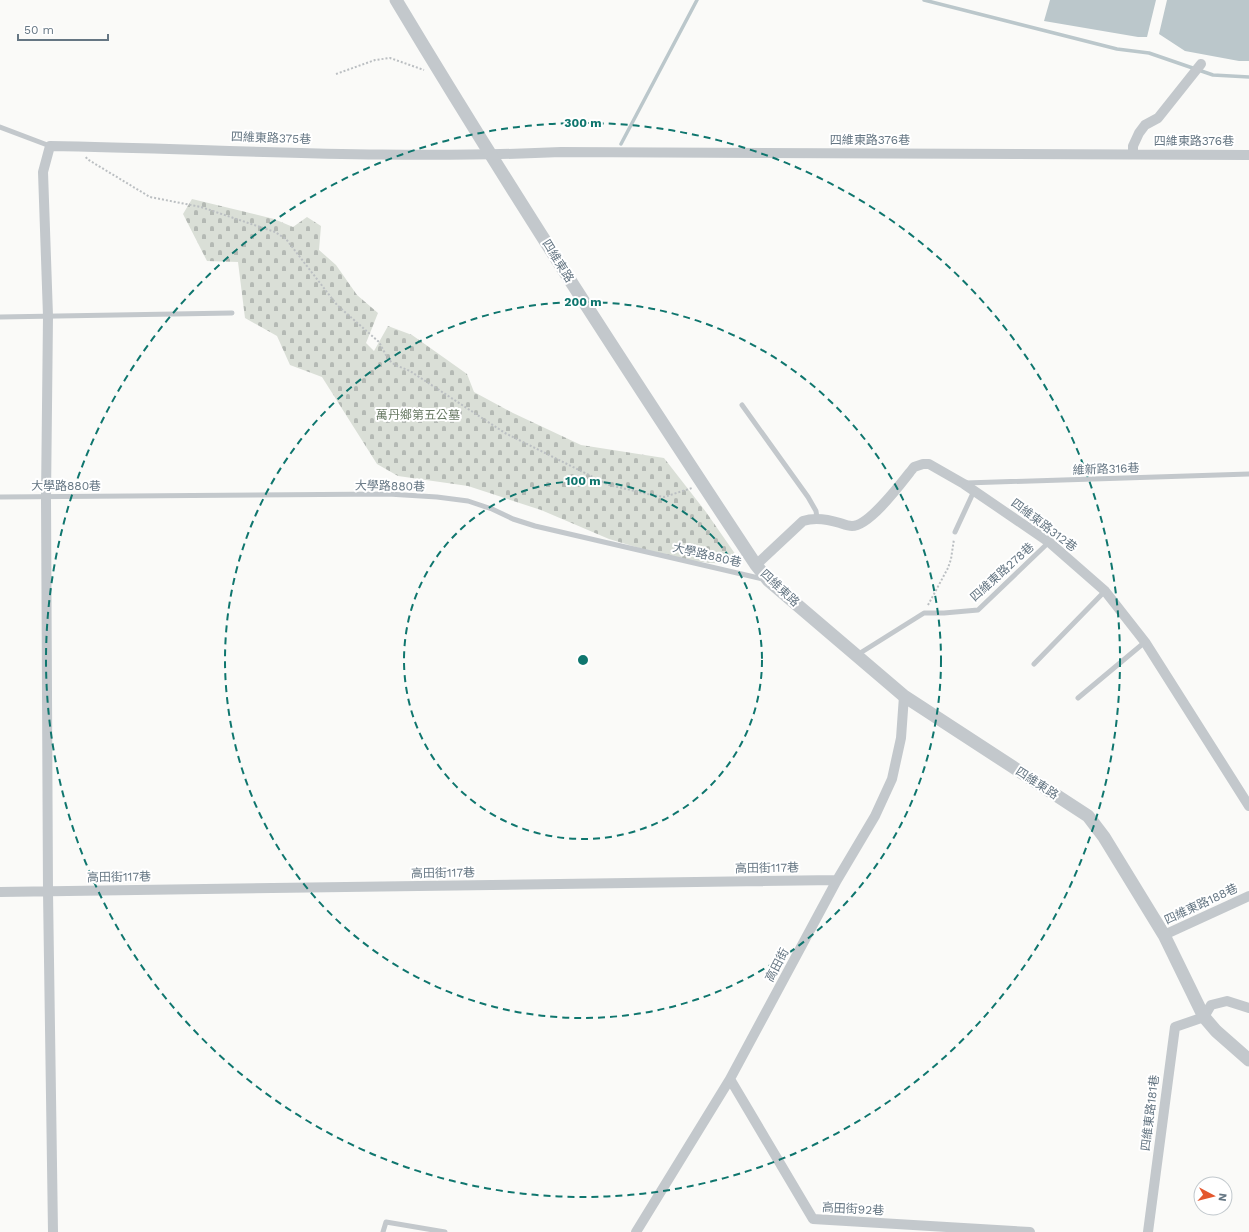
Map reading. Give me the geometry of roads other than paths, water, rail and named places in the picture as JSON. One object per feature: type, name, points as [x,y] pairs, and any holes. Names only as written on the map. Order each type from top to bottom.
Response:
[{"type":"street","name":"四維東路","points":[[396,0],[442,77],[620,359],[756,565],[768,580],[904,696],[1088,816],[1104,837],[1164,935],[1204,1017],[1216,1031],[1249,1060]]},
{"type":"street","points":[[1133,154],[1133,146],[1139,133],[1146,125],[1158,118],[1201,64]]},
{"type":"street","points":[[50,146],[43,172],[48,316],[46,497],[48,892],[52,1232]]},
{"type":"street","name":"四維東路375巷","points":[[50,146],[416,155],[491,155]]},
{"type":"street","name":"四維東路376巷","points":[[491,155],[561,152],[1249,155]]},
{"type":"street","name":"四維東路312巷","points":[[756,565],[803,520],[817,518],[851,526],[859,524],[876,512],[914,468],[923,464],[929,464],[964,484],[1050,542],[1105,591],[1145,642],[1249,806]]},
{"type":"street","name":"高田街","points":[[636,1232],[730,1079],[837,880],[875,816],[892,779],[901,738],[904,696]]},
{"type":"street","name":"高田街117巷","points":[[0,892],[837,880]]},
{"type":"street","name":"四維東路188巷","points":[[1164,935],[1249,896]]},
{"type":"street","points":[[1204,1017],[1211,1005],[1227,1001],[1249,1008]]},
{"type":"street","name":"四維東路181巷","points":[[1148,1232],[1175,1027],[1204,1017]]},
{"type":"street","name":"高田街92巷","points":[[730,1079],[813,1219],[1030,1232]]},
{"type":"lane","points":[[0,127],[50,146]]},
{"type":"lane","points":[[0,317],[232,312]]},
{"type":"lane","points":[[742,405],[808,497],[816,511],[817,518]]},
{"type":"lane","name":"維新路316巷","points":[[964,484],[1249,474]]},
{"type":"lane","points":[[955,532],[974,491]]},
{"type":"lane","name":"大學路880巷","points":[[0,497],[388,494],[437,497],[474,503],[492,509],[513,519],[535,526],[768,580]]},
{"type":"lane","name":"四維東路278巷","points":[[857,655],[924,613],[978,610],[1050,542]]},
{"type":"lane","points":[[1034,664],[1105,591]]},
{"type":"lane","points":[[1078,698],[1145,642]]},
{"type":"lane","points":[[383,1232],[386,1222],[445,1232]]},
{"type":"waterway","points":[[621,144],[697,0]]},
{"type":"waterway","points":[[924,0],[1117,49],[1149,53],[1213,75],[1249,77]]},
{"type":"park label","name":"萬丹鄉第五公墓","points":[[418,415]]}]
